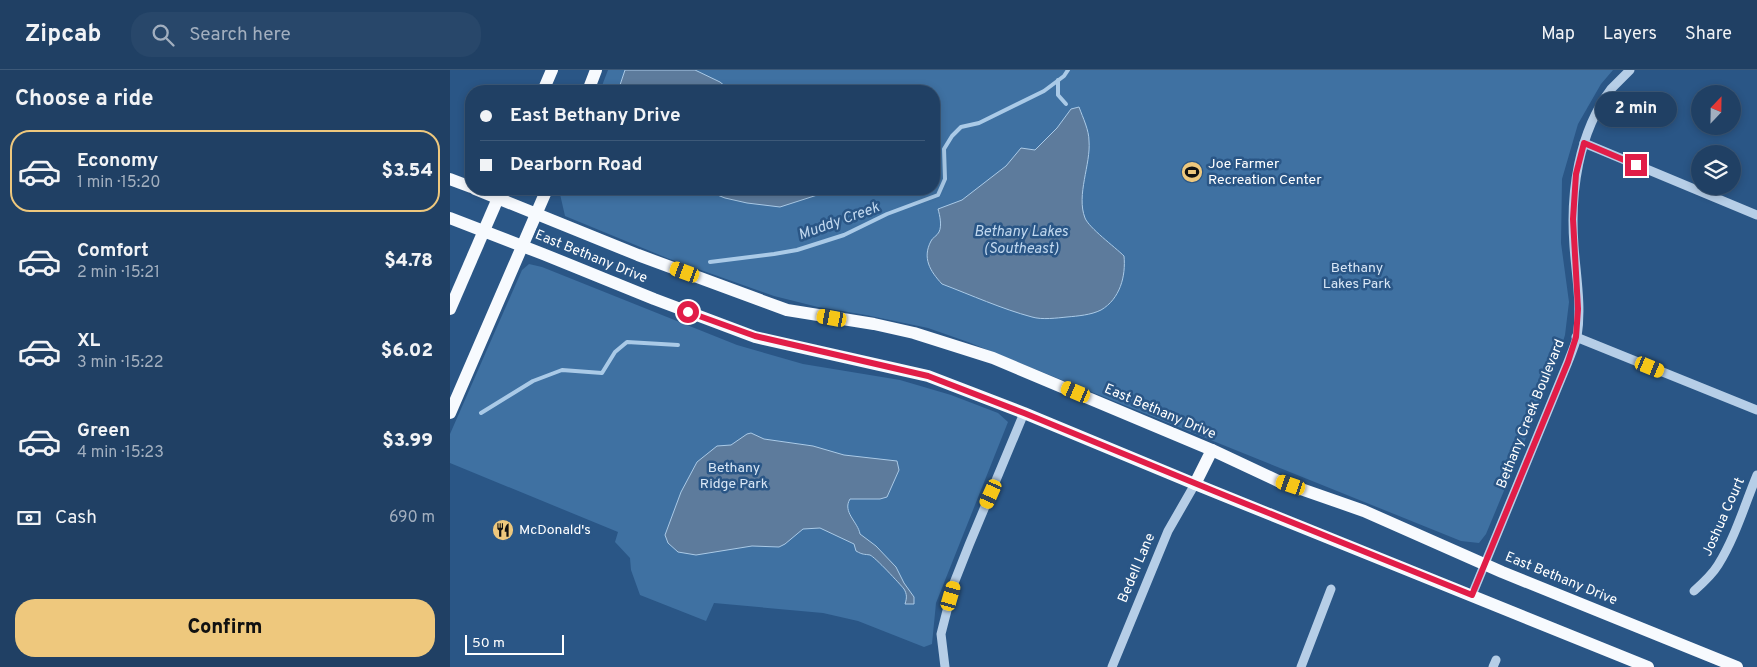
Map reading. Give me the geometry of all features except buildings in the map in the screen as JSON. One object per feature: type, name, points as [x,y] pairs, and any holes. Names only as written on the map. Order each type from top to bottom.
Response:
[{"type":"main road","points":[[546,85],[552,70]]},
{"type":"main road","points":[[590,85],[596,70]]},
{"type":"main road","points":[[450,179],[465,185]]},
{"type":"main road","points":[[450,309],[485,232],[499,195]]},
{"type":"main road","name":"East Bethany Drive","points":[[503,195],[536,214],[638,255],[787,310],[874,324],[914,333],[993,358],[1212,450],[1278,481],[1364,511],[1485,564],[1737,667]]},
{"type":"main road","points":[[450,413],[544,195]]},
{"type":"main road","name":"East Bethany Drive","points":[[450,218],[654,299],[755,336],[928,376],[1024,413],[1648,667]]},
{"type":"main road","points":[[1195,484],[1212,450]]},
{"type":"street","name":"Bethany Creek Boulevard","points":[[1472,595],[1568,362],[1576,337],[1578,309],[1573,219],[1576,174],[1584,143],[1603,102],[1612,89],[1630,70]]},
{"type":"street","points":[[1584,143],[1757,215]]},
{"type":"street","points":[[1576,337],[1757,410]]},
{"type":"street","points":[[945,667],[941,634],[954,583],[968,545],[1024,413]]},
{"type":"street","name":"Joshua Court","points":[[1694,590],[1718,566],[1757,475]]},
{"type":"street","name":"Bedell Lane","points":[[1112,667],[1168,531],[1195,484]]},
{"type":"street","points":[[1301,667],[1331,589]]},
{"type":"green space","name":"Bethany Lakes Park","points":[[608,70],[1613,70],[1601,84],[1578,124],[1562,179],[1561,243],[1569,302],[1565,335],[1555,368],[1486,534],[1479,543],[1461,541],[968,342],[928,328],[818,307],[774,296],[667,258],[565,216],[560,195],[940,195],[940,85],[602,85]]},
{"type":"green space","name":"Bethany Ridge Park","points":[[529,264],[542,267],[737,345],[803,364],[900,380],[951,395],[998,413],[1008,422],[936,603],[932,644],[924,647],[858,621],[823,613],[714,603],[706,621],[640,595],[631,570],[630,558],[615,542],[618,532],[450,463],[450,434],[522,270]]},
{"type":"water","points":[[625,70],[695,70],[724,85],[620,85]]},
{"type":"water","name":"Bethany Lakes (Southeast)","points":[[1079,107],[1089,137],[1088,160],[1082,200],[1085,218],[1097,232],[1124,256],[1123,279],[1113,300],[1101,310],[1093,313],[1040,318],[1009,310],[942,284],[931,269],[927,259],[928,247],[940,230],[938,209],[962,200],[1006,166],[1021,148],[1035,150],[1057,128],[1071,109]]},
{"type":"water","points":[[717,195],[817,195],[780,207],[725,198]]},
{"type":"water","points":[[751,433],[764,439],[813,446],[844,455],[897,461],[899,470],[887,497],[880,499],[850,499],[848,508],[860,534],[876,546],[896,567],[914,597],[914,604],[905,604],[906,593],[904,589],[873,557],[856,551],[854,544],[820,528],[803,529],[779,547],[752,546],[696,555],[678,552],[668,543],[665,535],[681,492],[697,462],[717,446],[731,445]]},
{"type":"waterway","name":"Muddy Creek","points":[[940,190],[945,179],[944,149],[952,136],[961,127],[979,123],[1044,91],[1064,76],[1068,70]]},
{"type":"waterway","name":"Muddy Creek","points":[[1058,80],[1058,95],[1066,104]]},
{"type":"waterway","name":"Muddy Creek","points":[[710,262],[797,250],[844,235],[887,214],[938,195]]},
{"type":"waterway","name":"Muddy Creek","points":[[481,413],[533,381],[562,370],[602,373],[615,352],[627,342],[678,345]]},
{"type":"place","name":"Joe Farmer Recreation Center","points":[[1192,172]]},
{"type":"place","name":"McDonald's","points":[[503,530]]},
{"type":"route","points":[[688,312],[755,336],[928,376],[1024,413],[1472,595],[1568,362],[1576,337],[1578,309],[1573,219],[1574,194],[1576,174],[1584,143],[1636,165]]}]
